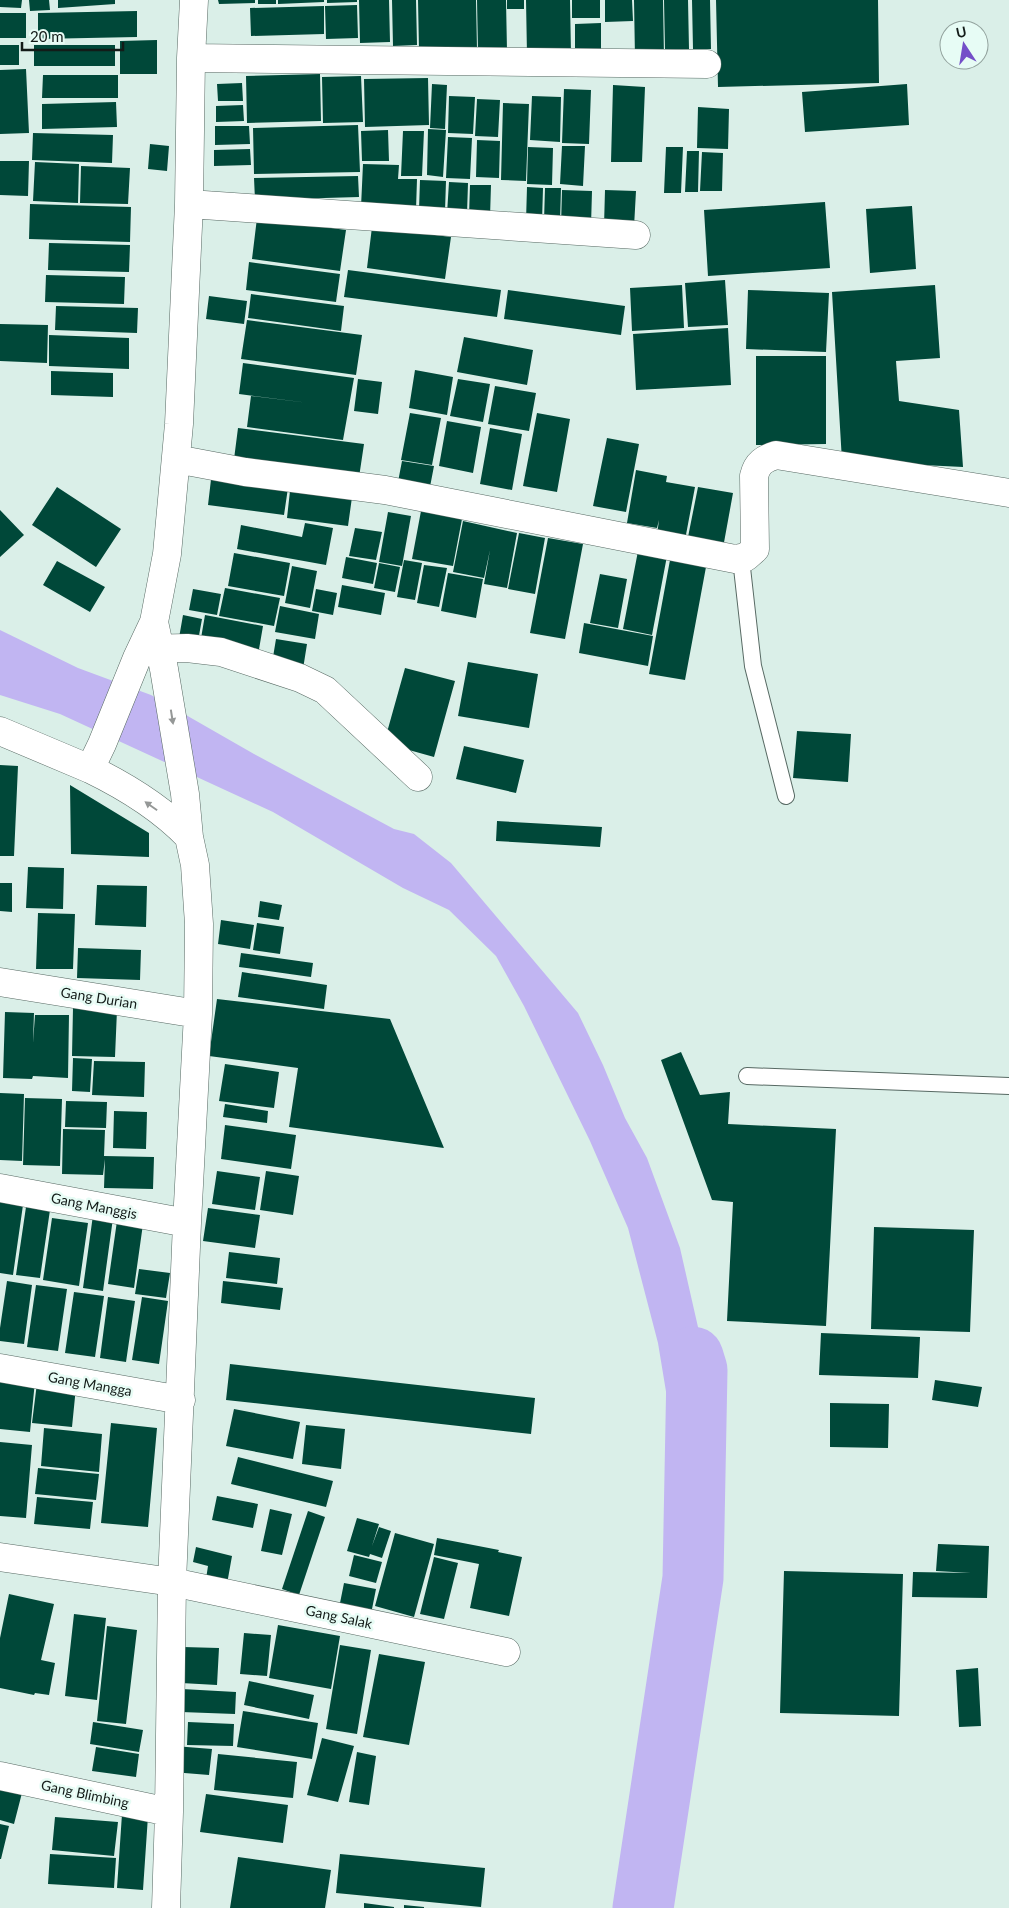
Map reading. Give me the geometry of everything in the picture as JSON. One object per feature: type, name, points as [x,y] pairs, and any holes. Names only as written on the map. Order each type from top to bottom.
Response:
[{"type":"street","points":[[166,1908],[172,1582],[198,1014],[199,924],[195,865],[189,837],[185,794],[150,656],[154,622],[167,554],[176,459],[189,204],[191,58],[194,0]]},
{"type":"street","points":[[191,58],[707,64]]},
{"type":"street","points":[[189,204],[636,235]]},
{"type":"street","points":[[176,459],[246,472],[385,490],[741,559],[751,554],[755,549],[754,476],[756,468],[760,462],[776,456],[1009,494]]},
{"type":"street","points":[[90,769],[150,656],[187,648],[221,652],[300,678],[325,690],[418,777]]},
{"type":"street","points":[[0,731],[117,782],[178,826],[189,837]]},
{"type":"street","name":"Gang Durian","points":[[0,982],[198,1014]]},
{"type":"street","name":"Gang Manggis","points":[[0,1188],[187,1223]]},
{"type":"street","name":"Gang Mangga","points":[[0,1368],[181,1400]]},
{"type":"street","name":"Gang Salak","points":[[0,1557],[172,1582],[506,1652]]},
{"type":"street","name":"Gang Blimbing","points":[[0,1776],[169,1812]]},
{"type":"lane","points":[[741,559],[754,666],[786,796]]},
{"type":"lane","points":[[747,1076],[1009,1086]]},
{"type":"shaded area","points":[[0,630],[78,668],[151,695],[254,754],[394,829],[414,834],[451,863],[578,1013],[603,1065],[625,1118],[647,1158],[680,1248],[708,1371],[714,1442],[674,1440],[658,1343],[628,1228],[590,1141],[524,1006],[496,956],[449,910],[403,888],[273,812],[60,714],[0,695]]},
{"type":"building","points":[[0,0],[22,0],[21,8],[0,7]]},
{"type":"building","points":[[29,0],[49,0],[50,10],[30,11]]},
{"type":"building","points":[[58,0],[115,0],[115,4],[58,8]]},
{"type":"building","points":[[218,0],[255,0],[255,3],[219,4]]},
{"type":"building","points":[[258,0],[276,0],[276,4],[258,4]]},
{"type":"building","points":[[278,0],[324,0],[324,2],[278,4]]},
{"type":"building","points":[[327,0],[357,0],[357,2],[327,3]]},
{"type":"building","points":[[359,0],[389,0],[390,42],[360,43]]},
{"type":"building","points":[[392,0],[416,0],[417,45],[393,46]]},
{"type":"building","points":[[418,0],[476,0],[477,49],[419,50]]},
{"type":"building","points":[[477,0],[506,0],[507,51],[478,52]]},
{"type":"building","points":[[507,0],[524,0],[524,9],[507,9]]},
{"type":"building","points":[[526,0],[570,0],[571,54],[527,55]]},
{"type":"building","points":[[572,0],[600,0],[600,18],[572,18]]},
{"type":"building","points":[[605,0],[632,0],[633,21],[605,22]]},
{"type":"building","points":[[634,0],[663,0],[664,57],[635,58]]},
{"type":"building","points":[[664,0],[688,0],[689,49],[665,50]]},
{"type":"building","points":[[692,0],[710,0],[711,49],[693,49]]},
{"type":"building","points":[[716,0],[878,0],[879,83],[718,87]]},
{"type":"building","points":[[357,5],[358,38],[326,39],[325,6]]},
{"type":"building","points":[[324,6],[324,34],[251,36],[250,8]]},
{"type":"building","points":[[137,11],[137,37],[38,39],[38,13]]},
{"type":"building","points":[[0,13],[26,13],[26,38],[0,38]]},
{"type":"building","points":[[601,23],[601,52],[575,53],[575,24]]},
{"type":"building","points":[[157,40],[157,74],[120,74],[120,41]]},
{"type":"building","points":[[0,45],[19,45],[19,65],[0,65]]},
{"type":"building","points":[[34,45],[115,45],[115,66],[34,66]]},
{"type":"building","points":[[26,69],[29,133],[0,134],[0,70]]},
{"type":"building","points":[[320,74],[321,121],[247,123],[246,76]]},
{"type":"building","points":[[43,75],[118,75],[118,98],[42,98]]},
{"type":"building","points":[[361,76],[363,122],[323,123],[322,77]]},
{"type":"building","points":[[428,78],[429,125],[365,127],[364,79]]},
{"type":"building","points":[[242,83],[243,101],[218,101],[217,84]]},
{"type":"building","points":[[432,84],[447,85],[445,129],[430,128]]},
{"type":"building","points":[[907,84],[909,125],[805,132],[802,92]]},
{"type":"building","points":[[613,85],[645,87],[642,162],[611,162]]},
{"type":"building","points":[[564,89],[591,90],[589,144],[562,143]]},
{"type":"building","points":[[449,96],[475,97],[473,134],[448,133]]},
{"type":"building","points":[[532,96],[561,97],[560,142],[530,140]]},
{"type":"building","points":[[477,99],[500,100],[498,137],[475,136]]},
{"type":"building","points":[[116,102],[117,127],[42,129],[42,104]]},
{"type":"building","points":[[503,103],[529,104],[526,181],[501,180]]},
{"type":"building","points":[[243,105],[244,121],[216,122],[216,106]]},
{"type":"building","points":[[698,107],[729,109],[728,149],[697,148]]},
{"type":"building","points":[[358,125],[360,172],[254,174],[253,128]]},
{"type":"building","points":[[215,126],[249,126],[250,144],[215,145]]},
{"type":"building","points":[[428,129],[446,130],[443,177],[427,175]]},
{"type":"building","points":[[388,130],[389,161],[362,161],[361,131]]},
{"type":"building","points":[[403,131],[424,131],[422,176],[401,176]]},
{"type":"building","points":[[33,133],[113,135],[112,163],[32,160]]},
{"type":"building","points":[[448,137],[472,138],[470,179],[446,178]]},
{"type":"building","points":[[477,140],[500,141],[499,178],[476,177]]},
{"type":"building","points":[[150,144],[169,146],[167,171],[148,169]]},
{"type":"building","points":[[562,146],[585,146],[583,186],[560,184]]},
{"type":"building","points":[[528,147],[553,148],[552,185],[527,184]]},
{"type":"building","points":[[666,147],[683,147],[681,193],[664,193]]},
{"type":"building","points":[[250,149],[251,165],[214,166],[214,150]]},
{"type":"building","points":[[687,151],[699,151],[698,192],[685,192]]},
{"type":"building","points":[[702,152],[723,153],[722,191],[700,191]]},
{"type":"building","points":[[0,161],[29,161],[28,196],[0,195]]},
{"type":"building","points":[[35,162],[79,164],[78,203],[33,201]]},
{"type":"building","points":[[363,164],[399,165],[398,179],[417,179],[416,210],[361,207]]},
{"type":"building","points":[[81,166],[130,168],[128,204],[80,203]]},
{"type":"building","points":[[358,176],[359,197],[255,200],[254,178]]},
{"type":"building","points":[[420,180],[446,181],[445,211],[419,210]]},
{"type":"building","points":[[449,182],[468,183],[467,214],[447,214]]},
{"type":"building","points":[[470,185],[491,185],[490,217],[469,216]]},
{"type":"building","points":[[527,187],[543,188],[542,222],[526,221]]},
{"type":"building","points":[[545,188],[561,188],[560,222],[544,221]]},
{"type":"building","points":[[562,190],[592,191],[591,226],[561,225]]},
{"type":"building","points":[[605,190],[636,191],[634,227],[604,226]]},
{"type":"building","points":[[825,202],[830,268],[708,276],[704,210]]},
{"type":"building","points":[[30,204],[131,207],[130,242],[29,239]]},
{"type":"building","points":[[912,206],[916,269],[870,273],[866,209]]},
{"type":"building","points":[[257,218],[346,230],[340,271],[252,259]]},
{"type":"building","points":[[372,227],[451,237],[445,279],[367,268]]},
{"type":"building","points":[[49,243],[130,245],[129,272],[48,270]]},
{"type":"building","points":[[249,262],[340,274],[336,302],[246,290]]},
{"type":"building","points":[[348,270],[501,290],[497,317],[344,297]]},
{"type":"building","points":[[46,275],[125,277],[124,304],[45,302]]},
{"type":"building","points":[[725,280],[728,325],[688,327],[685,283]]},
{"type":"building","points":[[682,285],[684,328],[632,331],[630,288]]},
{"type":"building","points":[[935,285],[940,358],[896,361],[899,401],[959,410],[963,467],[842,461],[832,292]]},
{"type":"building","points":[[508,290],[625,306],[621,335],[504,319]]},
{"type":"building","points":[[748,290],[829,293],[826,352],[746,349]]},
{"type":"building","points":[[251,294],[344,306],[341,331],[248,318]]},
{"type":"building","points":[[209,296],[247,301],[244,324],[206,319]]},
{"type":"building","points":[[56,306],[138,308],[137,333],[55,330]]},
{"type":"building","points":[[247,320],[362,335],[356,375],[241,359]]},
{"type":"building","points":[[0,324],[48,325],[47,363],[0,361]]},
{"type":"building","points":[[728,328],[731,385],[636,390],[633,334]]},
{"type":"building","points":[[49,335],[129,338],[129,369],[49,366]]},
{"type":"building","points":[[464,337],[533,350],[527,385],[457,372]]},
{"type":"building","points":[[756,356],[826,356],[826,444],[756,445]]},
{"type":"building","points":[[243,363],[354,378],[343,440],[247,427],[251,396],[309,403],[239,394]]},
{"type":"building","points":[[415,370],[453,377],[447,415],[409,408]]},
{"type":"building","points":[[51,371],[113,373],[113,397],[51,395]]},
{"type":"building","points":[[358,379],[382,382],[378,414],[354,411]]},
{"type":"building","points":[[458,379],[490,384],[483,422],[450,416]]},
{"type":"building","points":[[495,386],[536,393],[529,431],[488,424]]},
{"type":"building","points":[[410,413],[441,418],[432,465],[401,460]]},
{"type":"building","points":[[537,413],[570,419],[557,492],[523,486]]},
{"type":"building","points":[[447,421],[481,427],[473,473],[439,466]]},
{"type":"building","points":[[238,428],[364,444],[358,484],[233,467]]},
{"type":"building","points":[[490,428],[522,434],[512,490],[480,484]]},
{"type":"building","points":[[607,438],[639,444],[626,512],[593,506]]},
{"type":"building","points":[[402,461],[434,466],[429,492],[397,487]]},
{"type":"building","points":[[636,470],[667,476],[666,482],[695,487],[685,540],[657,535],[659,520],[657,528],[627,523]]},
{"type":"building","points":[[212,471],[289,481],[284,515],[208,505]]},
{"type":"building","points":[[291,482],[353,490],[348,526],[287,518]]},
{"type":"building","points":[[57,487],[121,529],[96,567],[32,525]]},
{"type":"building","points":[[698,487],[733,493],[723,548],[687,542]]},
{"type":"building","points":[[0,510],[24,535],[0,557]]},
{"type":"building","points":[[421,511],[462,519],[453,566],[412,559]]},
{"type":"building","points":[[388,512],[411,516],[402,566],[379,562]]},
{"type":"building","points":[[463,521],[517,533],[507,588],[484,584],[490,550],[484,578],[453,572]]},
{"type":"building","points":[[305,523],[333,528],[326,565],[237,549],[241,525],[302,537]]},
{"type":"building","points":[[355,528],[382,532],[376,560],[349,556]]},
{"type":"building","points":[[519,533],[545,538],[535,594],[508,589]]},
{"type":"building","points":[[548,538],[583,544],[565,639],[530,633]]},
{"type":"building","points":[[638,551],[667,556],[652,635],[623,629]]},
{"type":"building","points":[[234,553],[290,563],[284,596],[228,586]]},
{"type":"building","points":[[346,557],[377,563],[373,584],[342,578]]},
{"type":"building","points":[[404,560],[422,563],[415,600],[397,597]]},
{"type":"building","points":[[670,560],[706,567],[685,680],[649,674]]},
{"type":"building","points":[[57,561],[105,587],[90,612],[43,585]]},
{"type":"building","points":[[379,563],[400,567],[395,592],[374,588]]},
{"type":"building","points":[[424,565],[447,568],[439,607],[417,603]]},
{"type":"building","points":[[292,566],[317,571],[310,608],[285,603]]},
{"type":"building","points":[[448,573],[483,579],[476,618],[441,611]]},
{"type":"building","points":[[600,574],[627,579],[618,628],[590,623]]},
{"type":"building","points":[[342,585],[385,593],[381,615],[338,607]]},
{"type":"building","points":[[225,588],[280,598],[274,626],[219,616]]},
{"type":"building","points":[[193,589],[221,594],[217,615],[189,610]]},
{"type":"building","points":[[316,589],[337,593],[333,615],[312,611]]},
{"type":"building","points":[[280,606],[319,614],[315,639],[275,632]]},
{"type":"building","points":[[183,615],[202,619],[198,641],[179,638]]},
{"type":"building","points":[[205,615],[263,626],[258,655],[200,644]]},
{"type":"building","points":[[584,623],[653,636],[648,666],[579,653]]},
{"type":"building","points":[[276,639],[307,644],[303,669],[272,663]]},
{"type":"building","points":[[468,662],[538,674],[529,728],[458,716]]},
{"type":"building","points":[[405,668],[455,681],[434,757],[384,743]]},
{"type":"building","points":[[797,731],[851,734],[848,782],[793,778]]},
{"type":"building","points":[[464,746],[524,760],[516,793],[456,779]]},
{"type":"building","points":[[0,765],[18,766],[14,856],[0,856]]},
{"type":"building","points":[[70,785],[149,833],[149,857],[71,854]]},
{"type":"building","points":[[497,821],[602,827],[600,847],[496,841]]},
{"type":"building","points":[[28,867],[64,868],[63,909],[26,908]]},
{"type":"building","points":[[0,883],[12,883],[12,912],[0,911]]},
{"type":"building","points":[[97,885],[147,886],[146,927],[95,925]]},
{"type":"building","points":[[260,901],[282,905],[279,920],[258,917]]},
{"type":"building","points":[[38,913],[75,914],[73,969],[36,969]]},
{"type":"building","points":[[221,920],[254,925],[250,949],[218,944]]},
{"type":"building","points":[[257,923],[284,927],[280,954],[253,950]]},
{"type":"building","points":[[78,948],[141,950],[140,980],[77,978]]},
{"type":"building","points":[[241,953],[313,963],[311,977],[239,967]]},
{"type":"building","points":[[242,972],[327,985],[324,1009],[238,997]]},
{"type":"building","points":[[217,999],[390,1019],[444,1148],[289,1127],[298,1068],[209,1056]]},
{"type":"building","points":[[73,1008],[117,1010],[115,1057],[72,1056]]},
{"type":"building","points":[[5,1012],[34,1013],[33,1043],[35,1015],[69,1015],[68,1078],[33,1076],[32,1079],[3,1078]]},
{"type":"building","points":[[681,1052],[700,1095],[730,1092],[728,1124],[836,1129],[826,1326],[727,1321],[733,1202],[712,1200],[661,1060]]},
{"type":"building","points":[[73,1058],[92,1059],[90,1092],[72,1091]]},
{"type":"building","points":[[94,1061],[145,1062],[144,1097],[92,1095]]},
{"type":"building","points":[[225,1064],[279,1072],[274,1108],[219,1101]]},
{"type":"building","points":[[0,1093],[24,1094],[22,1161],[0,1160]]},
{"type":"building","points":[[25,1098],[62,1099],[60,1166],[23,1165]]},
{"type":"building","points":[[66,1101],[107,1102],[106,1128],[65,1127]]},
{"type":"building","points":[[225,1104],[268,1111],[267,1123],[223,1117]]},
{"type":"building","points":[[114,1111],[147,1112],[146,1149],[113,1148]]},
{"type":"building","points":[[225,1125],[296,1135],[291,1169],[221,1159]]},
{"type":"building","points":[[63,1129],[105,1130],[104,1156],[154,1157],[153,1189],[104,1188],[105,1159],[103,1175],[62,1174]]},
{"type":"building","points":[[217,1171],[260,1177],[255,1210],[212,1204]]},
{"type":"building","points":[[266,1171],[299,1176],[293,1215],[260,1210]]},
{"type":"building","points":[[0,1201],[23,1205],[13,1275],[0,1273]]},
{"type":"building","points":[[26,1207],[50,1210],[40,1278],[16,1275]]},
{"type":"building","points":[[208,1208],[260,1215],[255,1248],[203,1241]]},
{"type":"building","points":[[93,1215],[113,1218],[103,1291],[83,1288]]},
{"type":"building","points":[[52,1218],[88,1223],[79,1286],[43,1280]]},
{"type":"building","points":[[117,1221],[143,1224],[134,1288],[108,1284]]},
{"type":"building","points":[[874,1227],[974,1230],[970,1332],[871,1329]]},
{"type":"building","points":[[229,1252],[280,1258],[277,1284],[226,1278]]},
{"type":"building","points":[[139,1269],[170,1273],[166,1298],[135,1294]]},
{"type":"building","points":[[7,1281],[32,1285],[24,1344],[0,1341],[0,1328]]},
{"type":"building","points":[[223,1281],[283,1288],[280,1310],[221,1303]]},
{"type":"building","points":[[36,1285],[67,1289],[58,1351],[27,1347]]},
{"type":"building","points":[[74,1292],[104,1296],[95,1357],[65,1353]]},
{"type":"building","points":[[108,1297],[135,1301],[126,1362],[100,1358]]},
{"type":"building","points":[[142,1297],[168,1301],[159,1364],[132,1360]]},
{"type":"building","points":[[821,1333],[920,1337],[918,1378],[819,1375]]},
{"type":"building","points":[[230,1364],[535,1398],[531,1434],[226,1400]]},
{"type":"building","points":[[0,1377],[35,1381],[30,1432],[0,1429]]},
{"type":"building","points":[[935,1380],[982,1387],[978,1407],[932,1400]]},
{"type":"building","points":[[37,1383],[76,1387],[72,1427],[32,1423]]},
{"type":"building","points":[[830,1403],[889,1404],[888,1448],[830,1447]]},
{"type":"building","points":[[234,1409],[300,1422],[293,1459],[226,1446]]},
{"type":"building","points":[[111,1423],[157,1428],[148,1527],[101,1523]]},
{"type":"building","points":[[306,1425],[345,1429],[341,1469],[302,1464]]},
{"type":"building","points":[[44,1428],[102,1434],[99,1472],[41,1466]]},
{"type":"building","points":[[0,1442],[32,1445],[26,1518],[0,1516]]},
{"type":"building","points":[[238,1457],[333,1481],[326,1507],[231,1484]]},
{"type":"building","points":[[38,1468],[99,1474],[96,1500],[35,1494]]},
{"type":"building","points":[[217,1496],[258,1504],[253,1528],[212,1520]]},
{"type":"building","points":[[37,1497],[93,1502],[90,1529],[34,1524]]},
{"type":"building","points":[[270,1509],[292,1514],[282,1555],[261,1551]]},
{"type":"building","points":[[308,1511],[325,1517],[299,1595],[282,1589]]},
{"type":"building","points":[[357,1518],[379,1524],[372,1546],[379,1527],[391,1531],[382,1558],[370,1554],[369,1557],[347,1551]]},
{"type":"building","points":[[395,1533],[434,1544],[414,1617],[375,1606]]},
{"type":"building","points":[[437,1538],[499,1550],[498,1552],[522,1557],[509,1616],[470,1608],[479,1564],[434,1555]]},
{"type":"building","points":[[938,1544],[989,1546],[987,1598],[912,1597],[913,1572],[971,1573],[936,1571]]},
{"type":"building","points":[[196,1547],[232,1556],[227,1584],[206,1579],[208,1566],[193,1562]]},
{"type":"building","points":[[354,1555],[382,1562],[376,1583],[349,1576]]},
{"type":"building","points":[[434,1557],[458,1563],[444,1619],[420,1614]]},
{"type":"building","points":[[784,1571],[903,1574],[899,1716],[780,1713]]},
{"type":"building","points":[[344,1583],[376,1589],[370,1619],[338,1613]]},
{"type":"building","points":[[9,1594],[54,1604],[41,1660],[55,1663],[49,1695],[35,1693],[34,1695],[0,1688],[0,1638]]},
{"type":"building","points":[[74,1614],[106,1618],[97,1700],[65,1696]]},
{"type":"building","points":[[278,1625],[340,1636],[331,1689],[269,1678]]},
{"type":"building","points":[[107,1626],[137,1630],[126,1724],[97,1721]]},
{"type":"building","points":[[244,1633],[271,1635],[267,1676],[240,1674]]},
{"type":"building","points":[[340,1645],[371,1650],[357,1734],[326,1729]]},
{"type":"building","points":[[183,1647],[219,1648],[217,1685],[181,1683]]},
{"type":"building","points":[[379,1654],[425,1662],[409,1745],[363,1737]]},
{"type":"building","points":[[978,1668],[981,1726],[959,1727],[956,1670]]},
{"type":"building","points":[[249,1681],[314,1695],[309,1719],[244,1705]]},
{"type":"building","points":[[182,1689],[236,1692],[235,1714],[181,1712]]},
{"type":"building","points":[[243,1711],[318,1723],[312,1759],[237,1747]]},
{"type":"building","points":[[93,1722],[143,1730],[139,1752],[90,1744]]},
{"type":"building","points":[[188,1722],[234,1724],[233,1746],[187,1745]]},
{"type":"building","points":[[322,1738],[354,1746],[338,1802],[307,1795]]},
{"type":"building","points":[[174,1746],[212,1749],[209,1775],[172,1772]]},
{"type":"building","points":[[96,1747],[139,1754],[136,1777],[92,1771]]},
{"type":"building","points":[[357,1752],[376,1756],[369,1805],[349,1802]]},
{"type":"building","points":[[218,1754],[297,1762],[293,1798],[214,1790]]},
{"type":"building","points":[[0,1784],[23,1789],[14,1824],[0,1820]]},
{"type":"building","points":[[206,1794],[288,1805],[283,1843],[200,1832]]},
{"type":"building","points":[[122,1814],[148,1816],[143,1890],[117,1888]]},
{"type":"building","points":[[55,1817],[118,1822],[114,1856],[52,1850]]},
{"type":"building","points":[[0,1824],[9,1826],[1,1859],[0,1859]]},
{"type":"building","points":[[50,1854],[116,1858],[114,1888],[48,1884]]},
{"type":"building","points":[[340,1854],[485,1868],[481,1907],[336,1893]]},
{"type":"building","points":[[238,1857],[331,1870],[325,1908],[230,1908]]},
{"type":"building","points":[[364,1903],[394,1907],[394,1908],[364,1908]]},
{"type":"building","points":[[404,1905],[424,1907],[424,1908],[404,1908]]},
{"type":"waterway","points":[[643,1908],[693,1578],[697,1370],[693,1357]]}]
